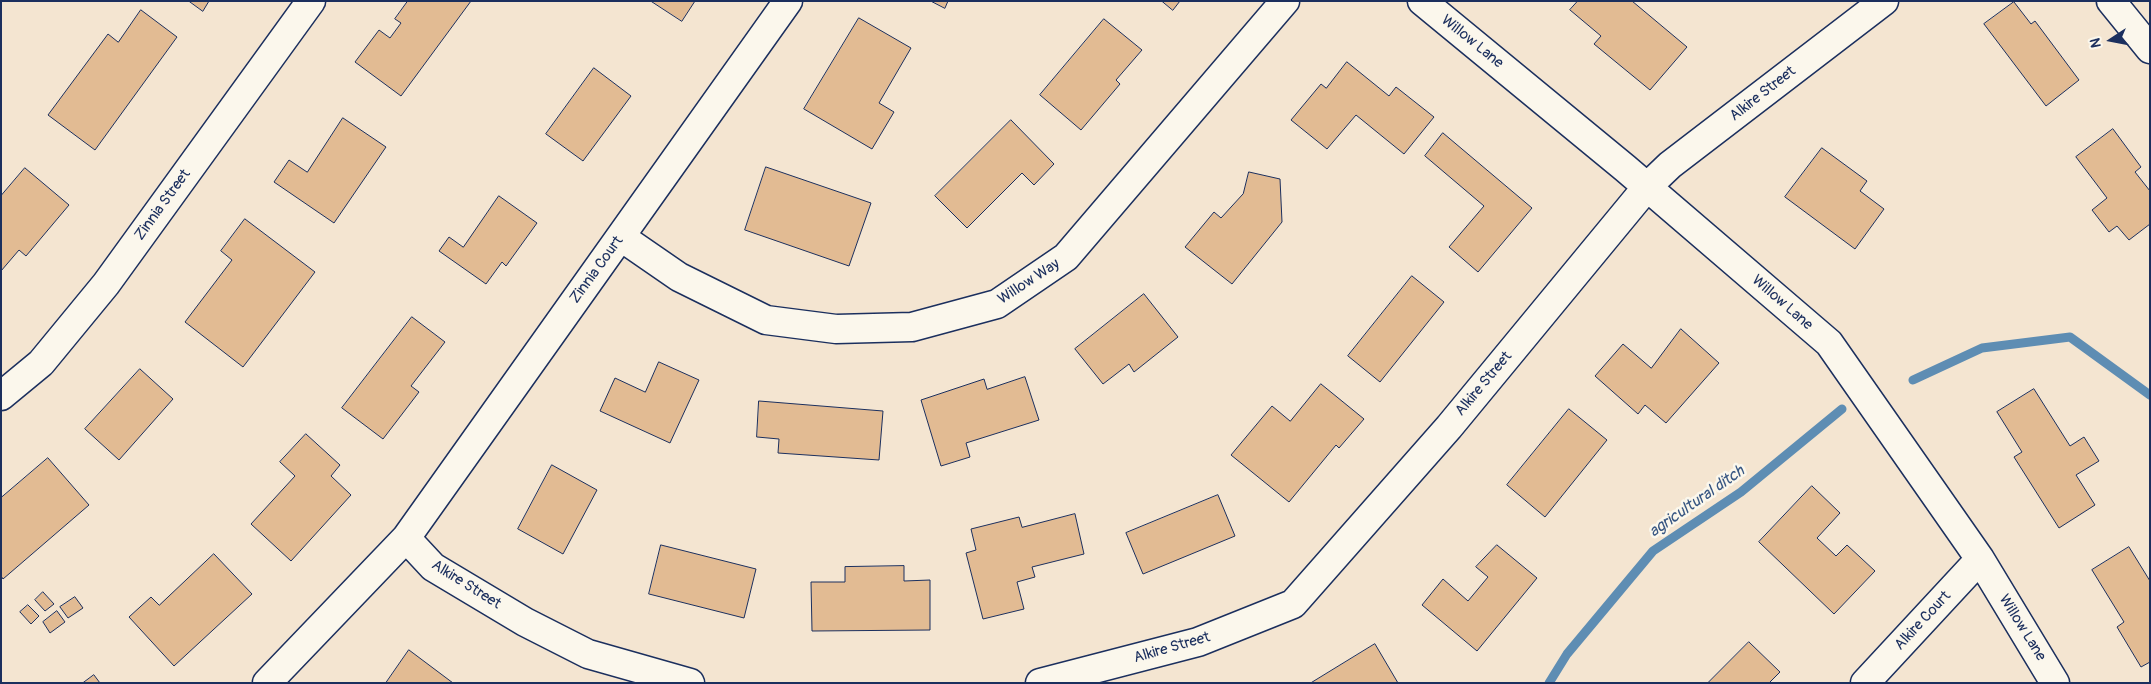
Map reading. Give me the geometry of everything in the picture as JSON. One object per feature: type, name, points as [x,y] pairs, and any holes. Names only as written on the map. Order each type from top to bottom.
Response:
[{"type":"street","name":"Zinnia Street","points":[[1,396],[41,362],[106,284],[311,1]]},
{"type":"street","name":"Zinnia Court","points":[[406,538],[788,1]]},
{"type":"street","name":"Willow Way","points":[[621,237],[680,277],[766,320],[836,329],[912,327],[997,304],[1066,257],[1285,1]]},
{"type":"street","name":"Willow Lane","points":[[1422,1],[1647,188],[1829,343],[1980,559],[2056,683]]},
{"type":"street","name":"Alkire Street","points":[[1040,683],[1198,642],[1293,604],[1448,427],[1647,188],[1670,165],[1884,1]]},
{"type":"street","points":[[2111,1],[2150,49]]},
{"type":"street","name":"Alkire Street","points":[[406,538],[433,567],[525,622],[588,654],[690,683]]},
{"type":"street","points":[[267,683],[406,538]]},
{"type":"street","name":"Alkire Court","points":[[1866,683],[1980,559]]},
{"type":"building","points":[[189,1],[209,1],[203,11]]},
{"type":"building","points":[[408,1],[471,1],[401,96],[355,62],[379,30],[390,38],[401,23],[395,19]]},
{"type":"building","points":[[651,1],[695,1],[682,21]]},
{"type":"building","points":[[931,1],[948,1],[945,8]]},
{"type":"building","points":[[1162,1],[1180,1],[1173,10]]},
{"type":"building","points":[[1578,1],[1632,1],[1687,47],[1650,90],[1594,44],[1601,36],[1570,10]]},
{"type":"building","points":[[2014,2],[2031,24],[2035,21],[2079,80],[2046,106],[1984,24]]},
{"type":"building","points":[[141,10],[177,37],[95,150],[48,115],[108,34],[118,42]]},
{"type":"building","points":[[859,18],[911,48],[879,103],[894,112],[872,149],[804,109]]},
{"type":"building","points":[[1104,19],[1142,50],[1116,80],[1120,84],[1081,130],[1040,95]]},
{"type":"building","points":[[1347,62],[1389,96],[1396,87],[1434,117],[1404,154],[1356,115],[1327,149],[1291,120],[1321,84],[1326,88]]},
{"type":"building","points":[[594,68],[631,96],[583,161],[546,134]]},
{"type":"building","points":[[343,118],[386,147],[334,223],[274,182],[289,160],[307,172]]},
{"type":"building","points":[[1011,120],[1054,164],[1034,185],[1022,173],[967,228],[935,196]]},
{"type":"building","points":[[2113,129],[2141,167],[2135,172],[2150,191],[2150,224],[2129,240],[2117,226],[2109,232],[2092,210],[2107,198],[2076,157]]},
{"type":"building","points":[[1443,133],[1532,208],[1478,272],[1449,247],[1484,206],[1425,156]]},
{"type":"building","points":[[1822,148],[1867,181],[1860,191],[1884,209],[1855,249],[1785,197]]},
{"type":"building","points":[[766,167],[871,203],[849,266],[745,230]]},
{"type":"building","points":[[25,168],[69,205],[26,256],[19,250],[1,271],[1,196]]},
{"type":"building","points":[[1249,172],[1280,179],[1282,222],[1232,284],[1185,247],[1214,212],[1221,218],[1243,194]]},
{"type":"building","points":[[499,196],[537,223],[506,266],[502,262],[486,284],[439,251],[449,237],[463,247]]},
{"type":"building","points":[[245,219],[315,272],[243,367],[185,322],[232,260],[221,251]]},
{"type":"building","points":[[1412,276],[1444,302],[1380,382],[1348,356]]},
{"type":"building","points":[[1144,294],[1178,337],[1134,372],[1129,364],[1103,384],[1075,349]]},
{"type":"building","points":[[412,317],[445,342],[411,386],[419,392],[383,439],[342,408]]},
{"type":"building","points":[[1681,329],[1719,363],[1666,423],[1645,405],[1638,414],[1595,376],[1623,344],[1651,368]]},
{"type":"building","points":[[659,362],[699,380],[670,443],[600,411],[615,378],[645,392]]},
{"type":"building","points":[[140,369],[173,399],[119,460],[85,429]]},
{"type":"building","points":[[1025,377],[1039,420],[966,443],[970,457],[941,466],[921,400],[984,379],[987,389]]},
{"type":"building","points":[[1321,384],[1364,419],[1339,448],[1336,445],[1289,502],[1231,455],[1272,406],[1290,421]]},
{"type":"building","points":[[2034,389],[2070,446],[2084,437],[2099,461],[2076,475],[2095,505],[2059,528],[2014,457],[2022,452],[1997,412]]},
{"type":"building","points":[[759,401],[883,411],[879,460],[778,453],[779,439],[757,437]]},
{"type":"building","points":[[1569,409],[1607,440],[1545,517],[1507,485]]},
{"type":"building","points":[[306,434],[340,465],[331,476],[351,495],[291,561],[251,524],[295,476],[280,462]]},
{"type":"building","points":[[48,458],[89,505],[3,579],[1,576],[1,498]]},
{"type":"building","points":[[552,465],[597,490],[563,554],[518,529]]},
{"type":"building","points":[[1812,486],[1840,513],[1817,538],[1836,556],[1847,545],[1875,571],[1834,614],[1759,542]]},
{"type":"building","points":[[1218,495],[1235,536],[1143,574],[1126,533]]},
{"type":"building","points":[[1075,514],[1084,554],[1032,567],[1035,577],[1017,582],[1024,609],[983,619],[966,553],[976,550],[971,529],[1019,517],[1022,527]]},
{"type":"building","points":[[661,545],[756,569],[744,618],[649,594]]},
{"type":"building","points":[[1497,545],[1537,578],[1477,651],[1422,605],[1443,579],[1468,601],[1488,577],[1476,567]]},
{"type":"building","points":[[2129,547],[2150,581],[2150,662],[2141,667],[2117,627],[2124,622],[2092,570]]},
{"type":"building","points":[[214,554],[252,594],[174,666],[129,617],[151,597],[159,605]]},
{"type":"building","points":[[904,566],[904,581],[930,580],[930,630],[812,631],[811,582],[845,582],[845,567]]},
{"type":"building","points":[[43,592],[54,604],[45,611],[35,600]]},
{"type":"building","points":[[75,597],[83,608],[68,618],[60,607]]},
{"type":"building","points":[[28,605],[39,616],[31,624],[20,612]]},
{"type":"building","points":[[57,611],[65,622],[50,633],[43,622]]},
{"type":"building","points":[[1749,642],[1780,672],[1769,683],[1708,683]]},
{"type":"building","points":[[1375,644],[1398,683],[1311,683]]},
{"type":"building","points":[[409,650],[453,683],[386,683]]},
{"type":"building","points":[[94,675],[100,683],[83,683]]},
{"type":"waterway","name":"agricultural ditch","points":[[1913,380],[1982,348],[2070,337],[2150,395]]},
{"type":"waterway","name":"agricultural ditch","points":[[1549,683],[1567,654],[1653,551],[1741,492],[1842,409]]}]
